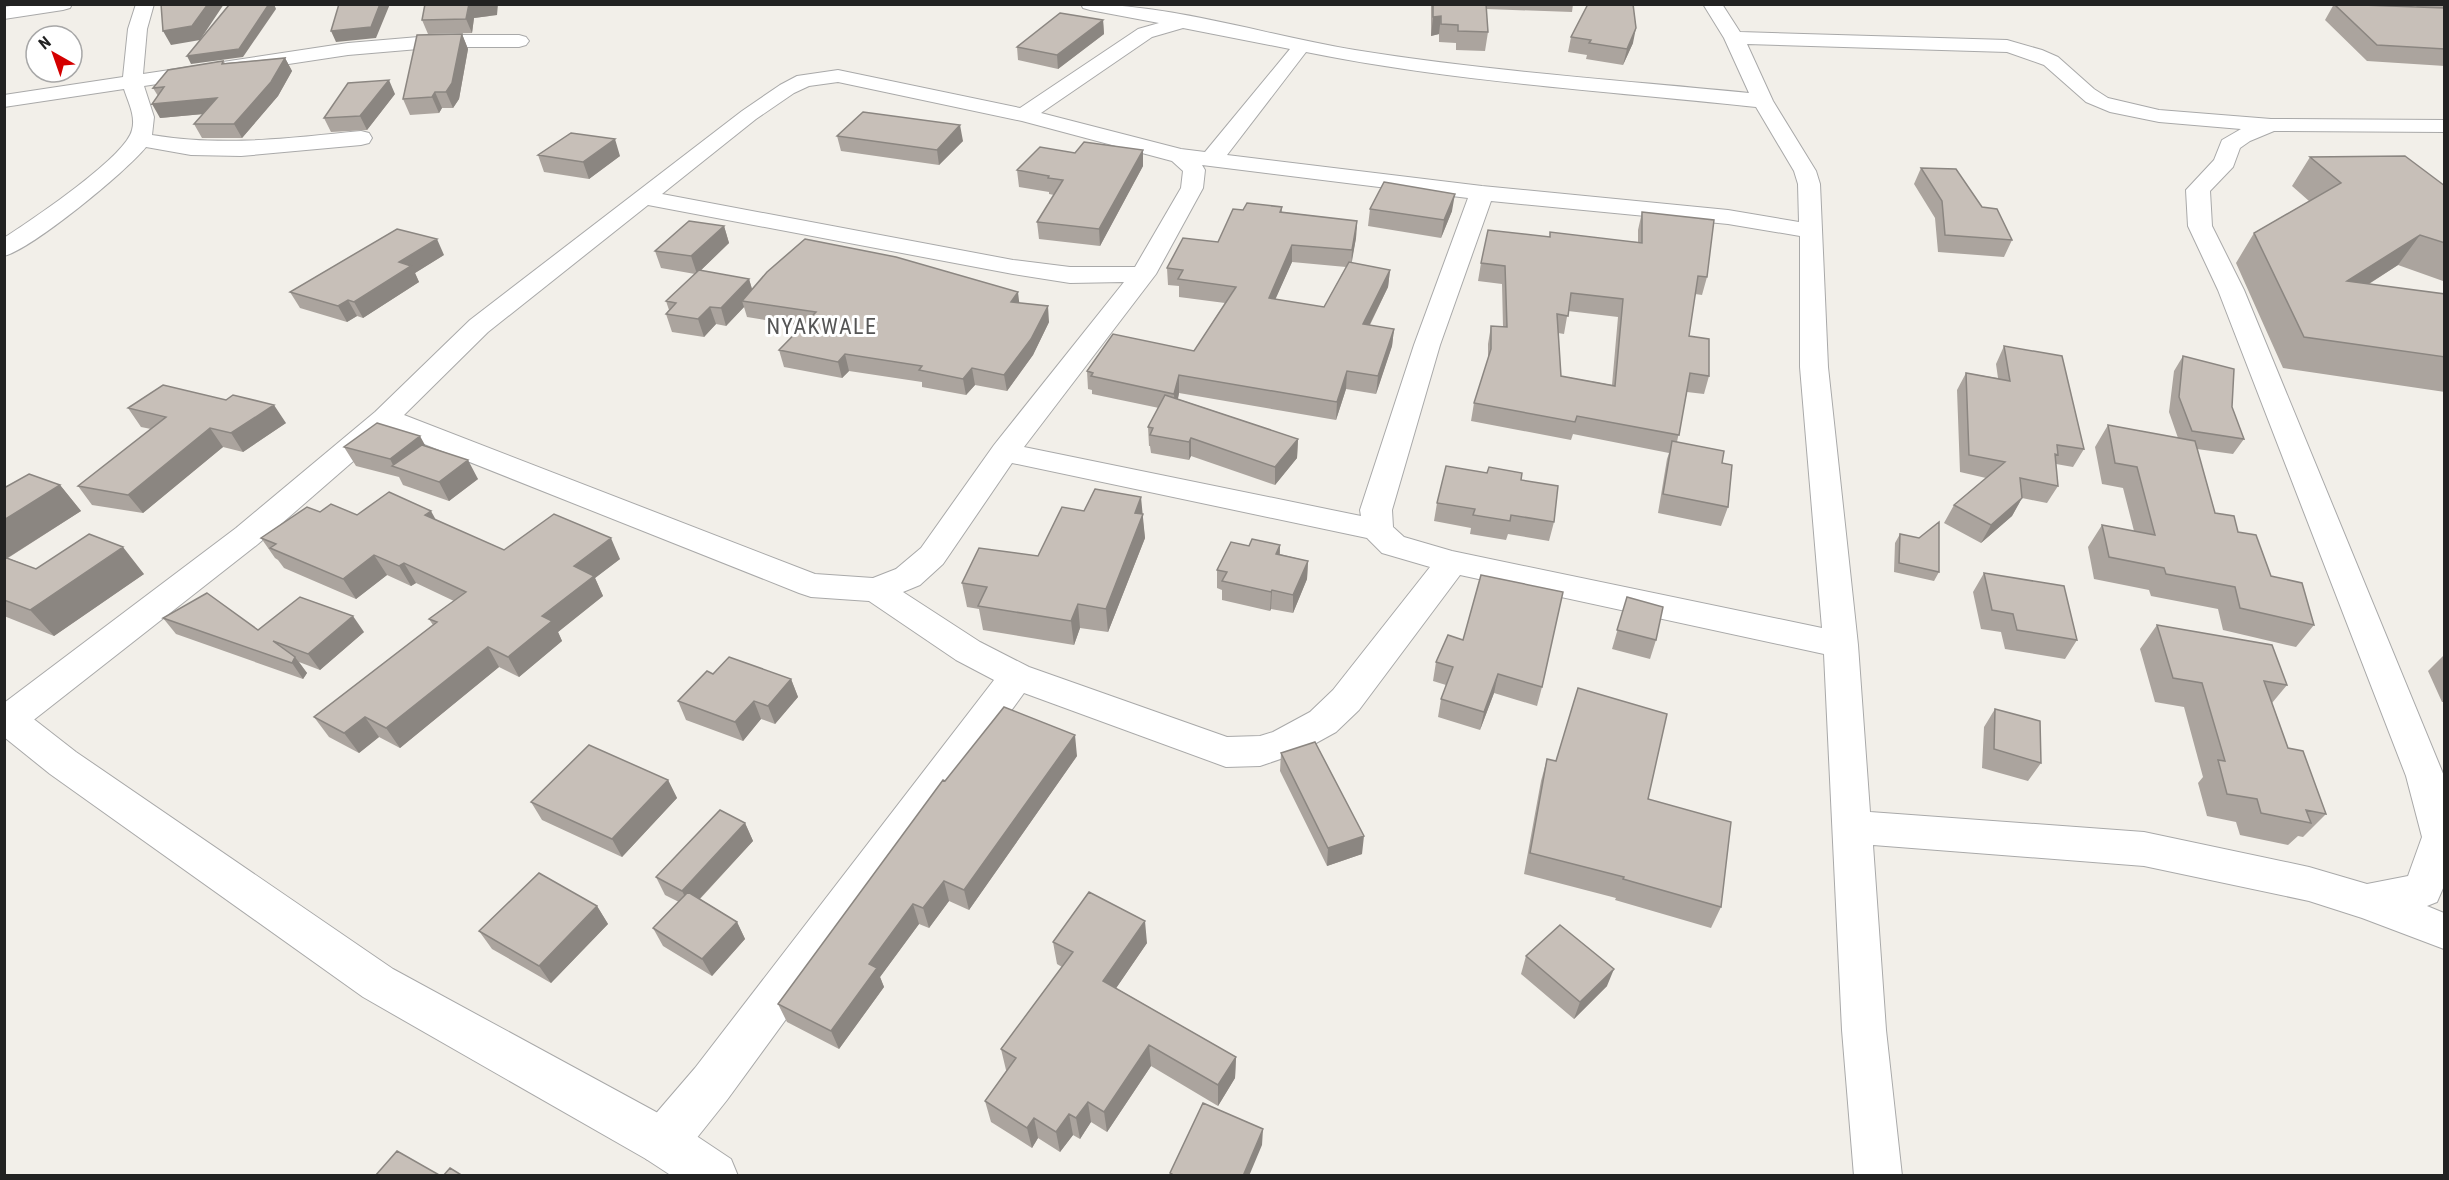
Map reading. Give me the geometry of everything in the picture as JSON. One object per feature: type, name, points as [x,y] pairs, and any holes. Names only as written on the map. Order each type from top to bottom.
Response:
[{"type":"street","points":[[4,13],[26,7],[63,4]]},
{"type":"street","points":[[1090,4],[1142,24],[1180,23],[1355,56],[1484,73],[1763,101]]},
{"type":"street","points":[[1712,4],[1734,38],[1763,101],[1805,171],[1809,184],[1814,367],[1841,645],[1864,1030],[1878,1176]]},
{"type":"street","points":[[4,249],[102,176],[140,139],[145,117],[132,80],[142,5]]},
{"type":"street","points":[[1024,116],[1142,24]]},
{"type":"street","points":[[1734,38],[2007,46],[2036,54],[2052,62],[2086,94],[2104,103],[2183,118],[2271,124],[2445,126]]},
{"type":"street","points":[[4,101],[348,49],[442,41],[519,41]]},
{"type":"street","points":[[1211,160],[1297,53]]},
{"type":"street","points":[[714,1176],[663,1142],[378,984],[63,763],[6,719],[247,536],[385,418],[479,326],[645,198],[671,175],[787,89],[804,80],[838,76],[1024,116],[1180,156],[1482,193],[1728,217],[1812,231]]},
{"type":"street","points":[[2271,124],[2242,136],[2230,145],[2225,162],[2198,190],[2200,226],[2231,290],[2412,743],[2425,776],[2442,837],[2423,890],[2367,902]]},
{"type":"street","points":[[140,139],[191,148],[241,149],[361,138]]},
{"type":"street","points":[[385,418],[811,585],[876,590],[908,578],[932,556],[1004,452],[1143,274],[1192,188],[1194,170],[1180,156]]},
{"type":"street","points":[[1377,530],[1376,510],[1426,345],[1482,193]]},
{"type":"street","points":[[645,198],[1013,267],[1070,275],[1143,274]]},
{"type":"street","points":[[1004,452],[1377,530],[1393,544],[1452,562],[1841,645]]},
{"type":"street","points":[[876,590],[968,651],[1017,676],[1226,752],[1260,751],[1285,743],[1323,722],[1346,700],[1452,562]]},
{"type":"street","points":[[663,1142],[711,1084],[1017,676]]},
{"type":"street","points":[[1853,827],[2144,849],[2309,884],[2367,902],[2445,931]]},
{"type":"building","points":[[161,4],[208,4],[192,26],[163,31]]},
{"type":"building","points":[[269,4],[239,49],[187,56],[229,5]]},
{"type":"building","points":[[339,4],[380,4],[371,27],[331,31]]},
{"type":"building","points":[[425,4],[469,4],[466,19],[422,20]]},
{"type":"building","points":[[1433,4],[1486,4],[1488,32],[1458,31],[1458,25],[1441,24],[1441,16],[1433,17]]},
{"type":"building","points":[[1588,4],[1633,4],[1636,28],[1627,49],[1589,43],[1591,40],[1571,37]]},
{"type":"building","points":[[2334,4],[2445,8],[2445,49],[2377,45]]},
{"type":"building","points":[[1060,13],[1103,20],[1057,55],[1017,47]]},
{"type":"building","points":[[462,34],[452,83],[446,92],[435,92],[432,97],[403,99],[417,35]]},
{"type":"building","points":[[285,58],[271,82],[234,124],[194,124],[217,98],[152,104],[164,87],[153,88],[168,70],[223,61],[222,64]]},
{"type":"building","points":[[389,80],[360,116],[324,118],[348,83]]},
{"type":"building","points":[[863,112],[960,125],[937,150],[837,136]]},
{"type":"building","points":[[571,133],[615,139],[583,162],[538,155]]},
{"type":"building","points":[[1084,142],[1143,150],[1099,229],[1037,222],[1063,180],[1017,170],[1040,147],[1075,153]]},
{"type":"building","points":[[2405,156],[2445,186],[2445,243],[2420,235],[2347,281],[2445,294],[2445,357],[2304,337],[2254,233],[2341,183],[2310,157]]},
{"type":"building","points":[[1921,168],[1956,169],[1982,207],[1997,209],[2012,240],[1945,235],[1942,201]]},
{"type":"building","points":[[1384,182],[1455,194],[1444,220],[1370,209]]},
{"type":"building","points":[[1247,203],[1282,207],[1280,212],[1357,221],[1352,250],[1292,245],[1269,298],[1324,307],[1349,262],[1390,270],[1363,324],[1394,329],[1378,376],[1347,371],[1337,402],[1179,375],[1174,394],[1091,376],[1093,373],[1087,371],[1113,334],[1194,351],[1236,287],[1178,279],[1183,270],[1167,268],[1183,238],[1218,242],[1233,209],[1243,210]]},
{"type":"building","points":[[1642,212],[1714,220],[1707,277],[1698,276],[1689,336],[1709,339],[1709,376],[1690,373],[1679,435],[1577,416],[1575,422],[1474,403],[1491,349],[1491,326],[1507,327],[1505,266],[1481,263],[1488,230],[1550,237],[1550,232],[1642,243]],"holes":[[[1571,293],[1623,299],[1615,386],[1561,376],[1557,314],[1568,316]]]},
{"type":"building","points":[[689,221],[724,226],[691,256],[655,251]]},
{"type":"building","points":[[397,229],[437,239],[399,262],[411,266],[354,302],[348,300],[338,306],[290,292]]},
{"type":"building","points":[[805,239],[896,257],[1018,292],[1011,302],[1048,306],[1031,339],[1004,375],[972,368],[963,379],[919,370],[922,366],[845,354],[838,362],[779,350],[816,312],[742,301],[767,272]]},
{"type":"building","points":[[699,270],[749,279],[721,308],[710,307],[698,319],[666,314],[676,303],[666,301]]},
{"type":"building","points":[[2004,346],[2062,356],[2084,449],[2057,445],[2058,455],[2055,454],[2058,486],[2020,478],[2022,498],[1991,525],[1954,505],[2005,462],[1969,455],[1966,373],[2010,381]]},
{"type":"building","points":[[2183,356],[2234,369],[2232,407],[2244,439],[2192,431],[2179,397]]},
{"type":"building","points":[[163,385],[226,400],[233,395],[274,405],[231,433],[210,428],[128,495],[78,486],[166,417],[128,408]]},
{"type":"building","points":[[1165,395],[1298,439],[1275,467],[1191,438],[1189,442],[1150,435],[1153,428],[1148,427]]},
{"type":"building","points":[[377,423],[420,436],[390,459],[344,447]]},
{"type":"building","points":[[2108,425],[2195,441],[2215,513],[2234,516],[2238,532],[2256,535],[2271,576],[2302,583],[2314,625],[2240,608],[2235,587],[2166,574],[2164,568],[2109,557],[2102,525],[2155,535],[2137,467],[2115,463]]},
{"type":"building","points":[[1672,441],[1724,451],[1722,463],[1732,465],[1728,507],[1663,494]]},
{"type":"building","points":[[422,445],[468,460],[439,482],[392,466]]},
{"type":"building","points":[[1446,466],[1487,473],[1489,467],[1522,473],[1521,480],[1558,486],[1554,522],[1511,515],[1510,521],[1473,515],[1475,509],[1437,503]]},
{"type":"building","points":[[29,474],[60,485],[4,520],[4,488]]},
{"type":"building","points":[[1095,489],[1141,497],[1135,513],[1143,514],[1106,609],[1078,604],[1071,621],[978,606],[987,587],[962,583],[979,548],[1038,556],[1062,507],[1084,511]]},
{"type":"building","points":[[389,492],[431,511],[425,515],[504,550],[554,514],[611,538],[574,566],[594,576],[542,616],[552,621],[508,657],[488,647],[386,728],[365,717],[344,733],[314,717],[437,622],[429,619],[466,592],[404,563],[399,566],[374,555],[343,579],[270,548],[276,544],[261,538],[307,507],[320,512],[331,504],[357,515]]},
{"type":"building","points":[[1939,522],[1939,572],[1899,563],[1900,534],[1919,538]]},
{"type":"building","points":[[89,534],[123,547],[30,610],[4,600],[4,557],[36,569]]},
{"type":"building","points":[[1252,539],[1280,545],[1276,554],[1308,561],[1293,595],[1222,581],[1227,572],[1217,570],[1231,542],[1249,546]]},
{"type":"building","points":[[1984,573],[2064,586],[2077,640],[2017,630],[2013,614],[1992,610]]},
{"type":"building","points":[[1481,575],[1563,592],[1542,687],[1498,674],[1484,712],[1441,699],[1453,667],[1436,662],[1448,635],[1463,640]]},
{"type":"building","points":[[207,593],[258,630],[300,597],[353,616],[308,654],[273,641],[295,657],[292,663],[163,618]]},
{"type":"building","points":[[1627,597],[1663,607],[1656,640],[1617,630]]},
{"type":"building","points":[[2157,625],[2272,645],[2287,685],[2264,681],[2288,748],[2303,751],[2326,814],[2306,810],[2311,823],[2261,813],[2257,799],[2227,794],[2218,760],[2225,761],[2202,683],[2173,678]]},
{"type":"building","points":[[729,657],[791,679],[768,706],[754,701],[735,722],[678,701],[707,671],[713,674]]},
{"type":"building","points":[[1578,688],[1667,714],[1648,799],[1731,822],[1721,907],[1623,879],[1624,877],[1530,853],[1547,759],[1556,761]]},
{"type":"building","points":[[1004,707],[1075,735],[964,890],[944,881],[923,908],[913,904],[869,964],[877,968],[831,1031],[778,1004],[943,780],[945,781]]},
{"type":"building","points":[[1995,709],[2040,721],[2041,763],[1994,749]]},
{"type":"building","points":[[1315,742],[1364,836],[1328,848],[1281,753]]},
{"type":"building","points":[[589,745],[668,780],[612,839],[531,802]]},
{"type":"building","points":[[720,810],[745,823],[682,891],[656,877]]},
{"type":"building","points":[[539,873],[597,906],[539,966],[479,931]]},
{"type":"building","points":[[688,892],[737,922],[702,959],[653,928]]},
{"type":"building","points":[[1089,892],[1145,921],[1103,981],[1236,1057],[1218,1085],[1149,1045],[1104,1112],[1088,1102],[1076,1118],[1069,1114],[1056,1132],[1034,1118],[1027,1128],[985,1101],[1016,1058],[1001,1049],[1073,952],[1053,942]]},
{"type":"building","points":[[1560,925],[1614,969],[1580,1002],[1526,956]]},
{"type":"building","points":[[1203,1103],[1263,1129],[1243,1176],[1175,1176],[1170,1173]]},
{"type":"building","points":[[397,1151],[441,1176],[375,1176]]},
{"type":"building","points":[[450,1168],[463,1176],[443,1176]]},
{"type":"district","name":"NYAKWALE","points":[[822,326]]}]
